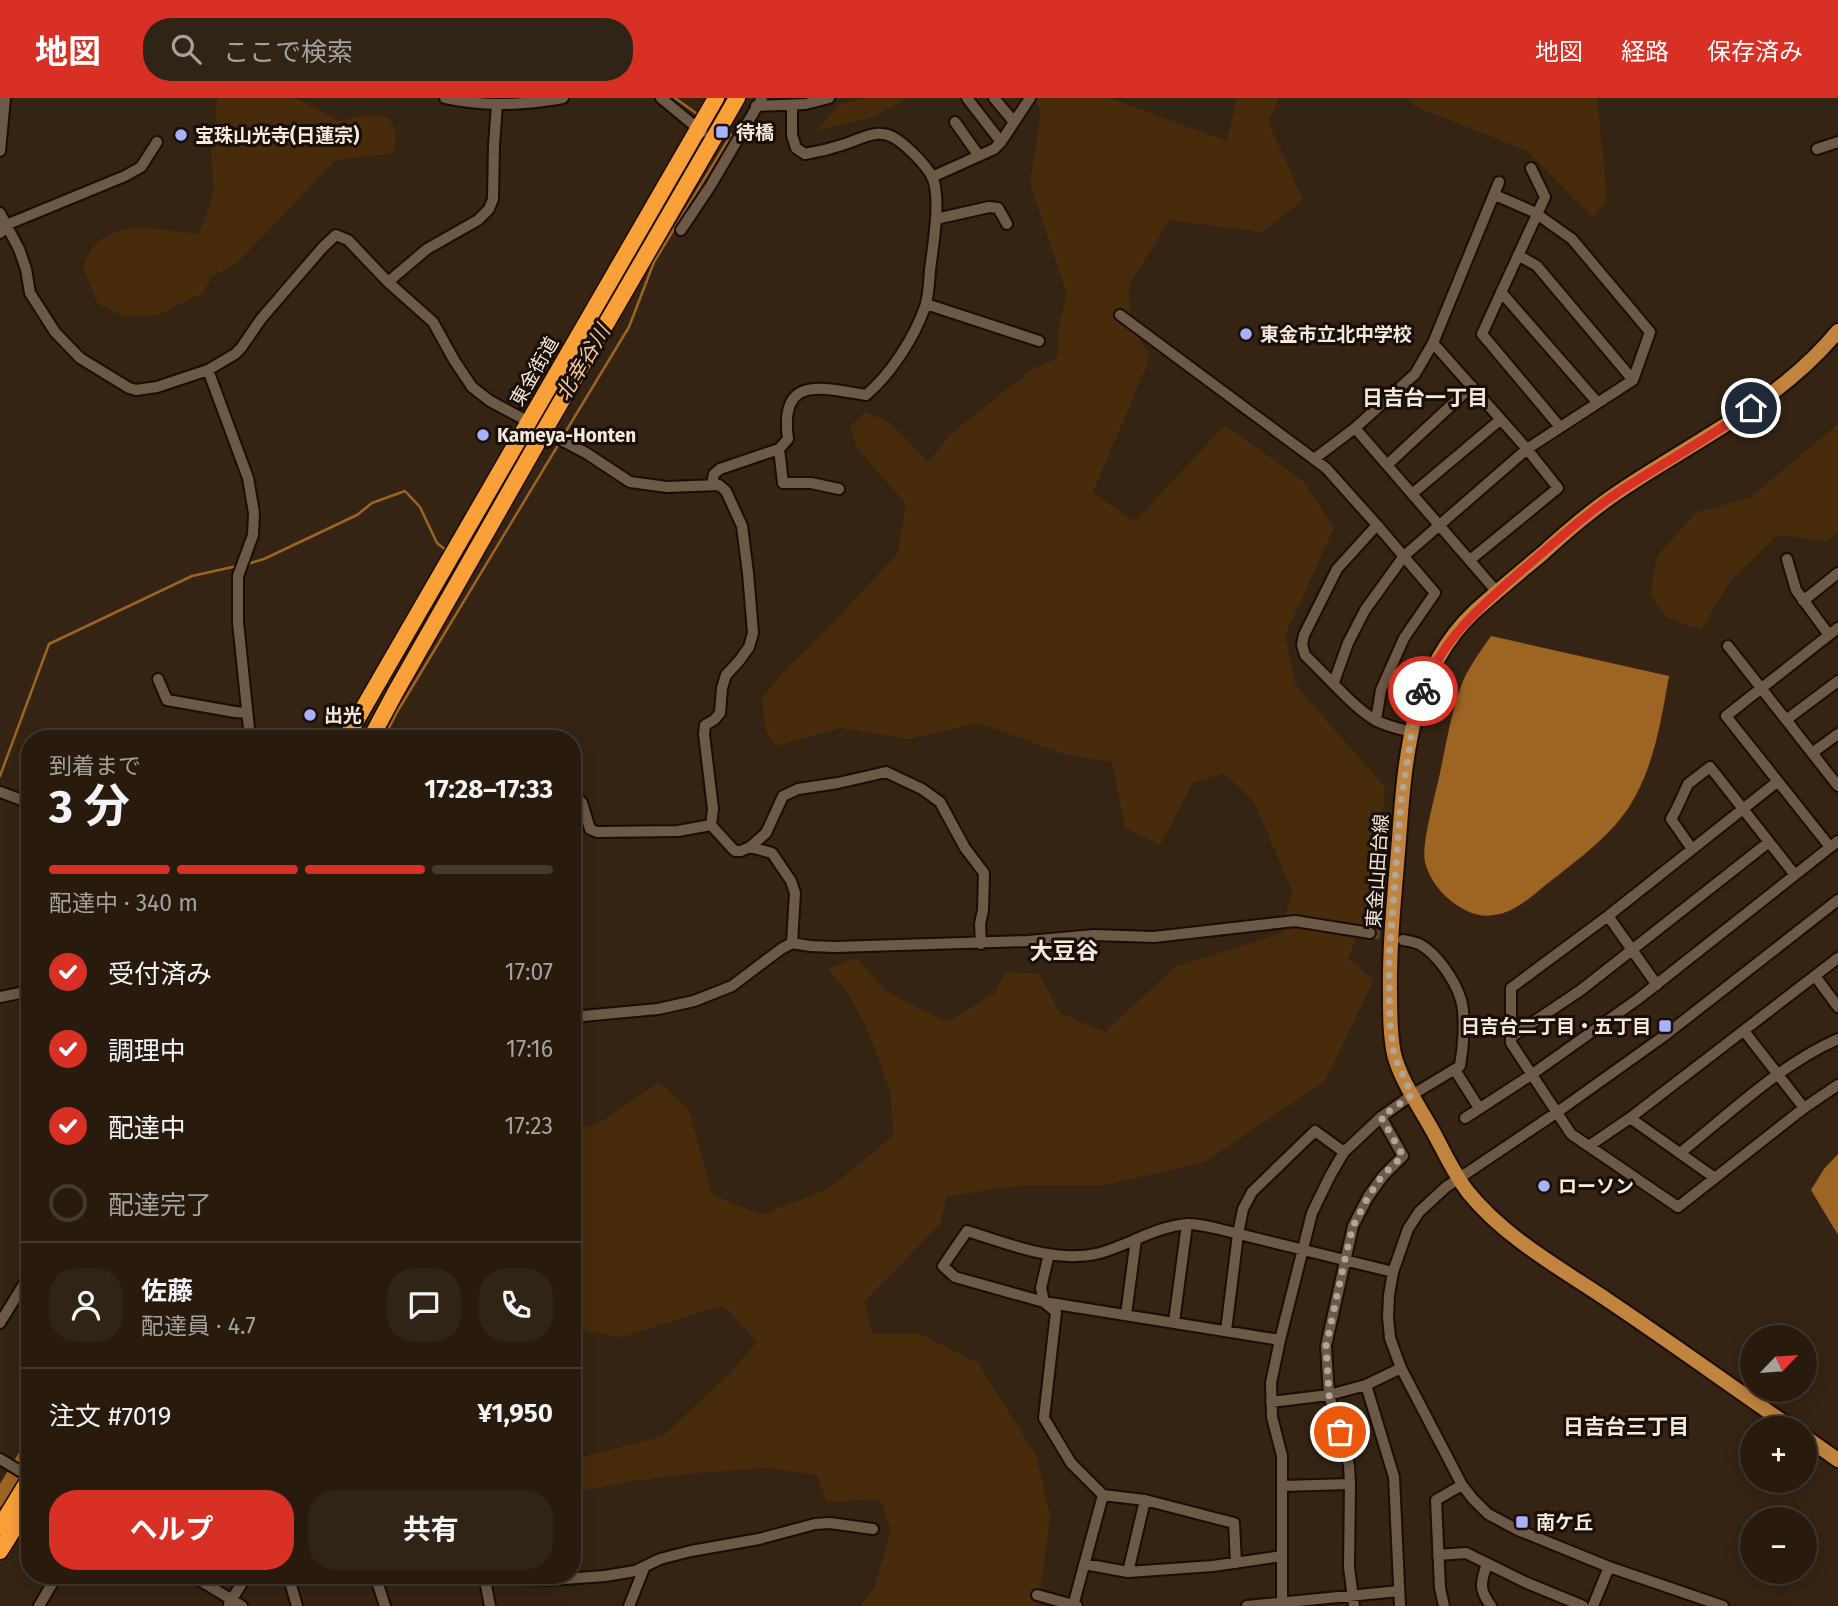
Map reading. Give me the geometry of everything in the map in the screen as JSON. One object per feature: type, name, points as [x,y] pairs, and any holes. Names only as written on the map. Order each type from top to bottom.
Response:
[{"type":"highway","name":"東金街道","points":[[351,730],[716,98]]},
{"type":"highway","name":"東金街道","points":[[375,730],[737,98]]},
{"type":"highway","points":[[529,422],[544,431]]},
{"type":"highway","points":[[0,1527],[21,1493]]},
{"type":"highway","points":[[0,1551],[21,1517]]},
{"type":"main road","name":"東金山田台線","points":[[1774,1416],[1538,1254],[1490,1215],[1469,1192],[1458,1178],[1412,1095],[1394,1055],[1390,1023],[1389,960],[1401,801],[1412,732],[1425,684],[1444,649],[1471,615],[1590,513],[1619,492],[1722,429],[1779,389],[1806,366],[1838,331]]},
{"type":"main road","points":[[1817,1445],[1838,1460]]},
{"type":"street","points":[[0,150],[5,98]]},
{"type":"street","points":[[445,98],[482,104],[563,98]]},
{"type":"street","points":[[661,98],[698,129],[714,138]]},
{"type":"street","points":[[681,230],[759,102],[792,105],[829,98]]},
{"type":"street","points":[[967,98],[1001,142]]},
{"type":"street","points":[[994,98],[1014,122]]},
{"type":"street","points":[[932,177],[994,149],[1030,98]]},
{"type":"street","points":[[387,282],[426,249],[478,220],[489,209],[494,199],[497,104]]},
{"type":"street","points":[[712,485],[714,474],[720,469],[779,449],[788,439],[786,424],[793,398],[807,388],[866,395],[878,385],[915,331],[926,304],[936,219],[936,189],[932,177],[901,142],[887,134],[870,135],[805,154],[796,148],[792,135],[792,105]]},
{"type":"street","points":[[955,122],[979,156]]},
{"type":"street","points":[[3,229],[141,167],[157,142]]},
{"type":"street","points":[[1817,149],[1838,142]]},
{"type":"street","points":[[1531,168],[1545,197],[1482,334],[1560,427]]},
{"type":"street","points":[[1314,459],[1355,428],[1415,374],[1433,343],[1499,181]]},
{"type":"street","points":[[1334,682],[1348,643],[1365,610],[1404,556],[1527,449],[1633,380],[1650,332],[1572,239],[1537,214],[1495,195]]},
{"type":"street","points":[[936,219],[989,207],[998,208],[1007,224]]},
{"type":"street","points":[[0,213],[3,229],[19,249],[30,293],[55,332],[79,358],[136,390],[157,387],[208,370],[241,348],[261,319],[323,247],[336,236],[348,240],[387,282],[433,322],[472,387],[490,401],[529,422]]},
{"type":"street","points":[[1518,255],[1536,266],[1633,380]]},
{"type":"street","points":[[1501,292],[1597,402]]},
{"type":"street","points":[[926,304],[1039,341]]},
{"type":"street","points":[[1120,315],[1326,468],[1435,593],[1404,638],[1381,690],[1376,720]]},
{"type":"street","points":[[1433,343],[1558,488],[1470,560]]},
{"type":"street","points":[[208,370],[253,502],[253,536],[237,576],[238,621],[249,730]]},
{"type":"street","points":[[1387,465],[1472,386]]},
{"type":"street","points":[[1412,494],[1500,420]]},
{"type":"street","points":[[1355,428],[1497,592]]},
{"type":"street","points":[[544,431],[586,453],[630,482],[667,487],[719,485],[726,491],[741,526],[753,633],[749,647],[726,675],[720,713],[705,725],[713,810],[710,825]]},
{"type":"street","points":[[779,449],[783,483],[811,482],[839,489]]},
{"type":"street","points":[[1377,525],[1337,569],[1304,635],[1302,645],[1306,654],[1359,707],[1376,720],[1412,732]]},
{"type":"street","points":[[1465,1118],[1531,1075],[1657,985],[1834,844],[1777,782],[1726,716],[1833,631],[1803,601],[1796,590],[1787,559]]},
{"type":"street","points":[[1803,601],[1838,573]]},
{"type":"street","points":[[1728,646],[1838,786]]},
{"type":"street","points":[[158,679],[167,700],[247,713]]},
{"type":"street","points":[[1786,720],[1838,681]]},
{"type":"street","points":[[1812,753],[1838,734]]},
{"type":"street","points":[[1692,849],[1671,819],[1688,784],[1710,767],[1795,875]]},
{"type":"street","points":[[710,825],[736,851],[741,851],[751,847],[766,832],[783,796],[798,789],[886,772],[922,789],[940,802],[965,848],[984,873],[981,944]]},
{"type":"street","points":[[1777,782],[1608,916],[1511,988],[1511,1043],[1571,1134],[1678,1207],[1804,1108],[1838,1085]]},
{"type":"street","points":[[0,792],[21,800]]},
{"type":"street","points":[[581,802],[590,829],[597,832],[678,831],[710,825]]},
{"type":"street","points":[[1511,1037],[1581,990],[1769,842]]},
{"type":"street","points":[[751,847],[772,853],[791,881],[794,893],[792,943]]},
{"type":"street","points":[[1723,1606],[1608,1567],[1518,1531],[1488,1514],[1462,1485],[1401,1368],[1390,1338],[1388,1317],[1392,1272],[1408,1229],[1419,1212],[1439,1193],[1664,1036],[1836,904]]},
{"type":"street","points":[[1608,916],[1657,985]]},
{"type":"street","points":[[581,1016],[658,1009],[694,1001],[732,986],[792,943],[835,947],[1028,942],[1094,935],[1154,937],[1295,921],[1370,933]]},
{"type":"street","points":[[1282,1603],[1282,1456],[1272,1417],[1271,1383],[1312,1213],[1345,1152],[1381,1117],[1460,1066],[1464,1043],[1462,1001],[1447,971],[1429,951],[1418,944],[1403,940]]},
{"type":"street","points":[[1588,1146],[1630,1118],[1838,958]]},
{"type":"street","points":[[1815,976],[1838,1007]]},
{"type":"street","points":[[1,1000],[21,994]]},
{"type":"street","points":[[1744,1031],[1804,1108]]},
{"type":"street","points":[[1680,1153],[1778,1075],[1838,1039]]},
{"type":"street","points":[[1455,1070],[1479,1108]]},
{"type":"street","points":[[1353,1601],[1349,1567],[1349,1465],[1329,1395],[1326,1346],[1353,1226],[1382,1176],[1403,1156],[1381,1117]]},
{"type":"street","points":[[1630,1118],[1715,1178]]},
{"type":"street","points":[[1226,1331],[1238,1234],[1243,1209],[1252,1192],[1315,1131],[1345,1152]]},
{"type":"street","points":[[1280,1340],[1044,1303],[955,1277],[943,1266],[967,1231],[1049,1254],[1075,1256],[1100,1253],[1187,1224],[1215,1228],[1392,1272]]},
{"type":"street","points":[[1174,1322],[1187,1224]]},
{"type":"street","points":[[1126,1315],[1136,1239]]},
{"type":"street","points":[[1049,1254],[1041,1288],[1044,1303],[1056,1312],[1044,1419],[1071,1463],[1104,1495],[1145,1500],[1234,1523],[1236,1563]]},
{"type":"street","points":[[0,1323],[21,1289]]},
{"type":"street","points":[[1270,1402],[1329,1395],[1366,1385],[1401,1368]]},
{"type":"street","points":[[1366,1385],[1394,1477],[1400,1606]]},
{"type":"street","points":[[0,1458],[21,1472]]},
{"type":"street","points":[[1282,1486],[1350,1484]]},
{"type":"street","points":[[1444,1606],[1440,1588],[1436,1500],[1462,1485]]},
{"type":"street","points":[[1037,1595],[1074,1606],[1104,1495]]},
{"type":"street","points":[[1128,1572],[1145,1500]]},
{"type":"street","points":[[581,1578],[635,1571],[660,1559],[759,1539],[815,1524],[830,1523],[873,1529]]},
{"type":"street","points":[[1438,1555],[1466,1553],[1583,1606]]},
{"type":"street","points":[[1084,1564],[1128,1572],[1236,1563],[1282,1556]]},
{"type":"street","points":[[1487,1563],[1481,1584],[1483,1595],[1491,1606]]},
{"type":"street","points":[[629,1606],[645,1566]]},
{"type":"street","points":[[1593,1606],[1608,1567]]},
{"type":"street","points":[[39,1606],[52,1584]]},
{"type":"street","points":[[204,1584],[230,1603],[242,1606]]},
{"type":"street","points":[[230,1603],[242,1584]]},
{"type":"street","points":[[291,1584],[297,1606]]},
{"type":"street","points":[[378,1584],[385,1606]]},
{"type":"street","points":[[486,1584],[490,1606]]},
{"type":"street","points":[[1247,1606],[1353,1601],[1399,1591]]},
{"type":"shaded area","points":[[217,98],[295,98],[340,121],[366,115],[389,118],[396,133],[393,153],[336,160],[238,262],[211,277],[203,293],[157,315],[125,316],[98,304],[83,268],[90,252],[100,241],[112,233],[140,228],[199,234],[214,192],[211,149]]},
{"type":"shaded area","points":[[862,98],[908,98],[870,118],[816,131],[838,106]]},
{"type":"shaded area","points":[[1034,98],[1109,98],[1227,141],[1237,98],[1279,98],[1268,122],[1303,200],[1262,232],[1170,220],[1129,285],[1130,320],[1150,358],[1093,492],[1134,522],[1225,425],[1303,481],[1334,528],[1285,635],[1295,683],[1385,787],[1376,892],[1348,958],[1374,980],[1325,1081],[1205,1162],[1105,1185],[1024,1185],[947,1196],[940,1224],[864,1302],[873,1334],[920,1334],[978,1363],[1037,1457],[1050,1517],[1038,1606],[860,1606],[874,1588],[891,1531],[880,1499],[827,1502],[817,1475],[767,1468],[693,1473],[581,1491],[581,1458],[663,1436],[729,1374],[757,1342],[723,1305],[622,1337],[581,1330],[581,1127],[595,1126],[659,1082],[689,1110],[712,1195],[762,1215],[828,1189],[894,1135],[890,1091],[866,1026],[846,990],[828,969],[856,958],[888,992],[947,1022],[995,993],[1005,972],[1039,974],[1060,1013],[1105,1032],[1175,967],[1282,933],[1292,890],[1254,802],[1224,773],[1193,783],[1160,845],[1125,828],[1112,762],[1068,755],[978,723],[909,739],[841,728],[776,746],[766,730],[762,699],[785,670],[817,640],[898,553],[906,504],[857,448],[850,427],[865,412],[889,422],[928,462],[952,433],[1030,371],[1057,358],[1058,331],[1067,293],[1030,183],[1041,111]]},
{"type":"shaded area","points":[[1408,98],[1597,98],[1607,198],[1593,218],[1527,151],[1414,106]]},
{"type":"shaded area","points":[[1838,424],[1838,533],[1826,541],[1778,535],[1731,580],[1701,630],[1666,617],[1650,595],[1657,556],[1696,513],[1751,497]]},
{"type":"shaded area","points":[[1491,636],[1669,676],[1651,760],[1638,792],[1621,818],[1594,846],[1525,901],[1510,910],[1488,916],[1466,911],[1447,897],[1429,873],[1424,854],[1457,697],[1474,660]]},
{"type":"shaded area","points":[[1838,1154],[1838,1235],[1811,1190],[1824,1169]]},
{"type":"waterway","name":"北幸谷川","points":[[675,98],[700,116]]},
{"type":"waterway","name":"北幸谷川","points":[[563,436],[629,327],[654,262],[731,135],[724,131]]},
{"type":"waterway","name":"北幸谷川","points":[[388,730],[560,442]]},
{"type":"waterway","points":[[247,564],[264,559],[357,515],[372,503],[405,491],[420,507],[437,543],[446,550]]},
{"type":"waterway","points":[[0,776],[49,644],[192,576],[237,566]]},
{"type":"waterway","name":"北幸谷川","points":[[0,1499],[21,1465]]},
{"type":"tunnel","points":[[1370,933],[1397,938]]},
{"type":"way so far","points":[[1340,1432],[1329,1395],[1326,1346],[1353,1226],[1382,1176],[1403,1156],[1381,1117],[1412,1095],[1394,1055],[1390,1023],[1389,960],[1401,801],[1412,732],[1423,691]]},
{"type":"place","name":"待橋","points":[[722,132]]},
{"type":"place","name":"宝珠山光寺(日蓮宗)","points":[[181,135]]},
{"type":"place","name":"東金市立北中学校","points":[[1246,334]]},
{"type":"place","name":"Kameya-Honten","points":[[483,435]]},
{"type":"place","name":"出光","points":[[310,715]]},
{"type":"place","name":"日吉台二丁目・五丁目","points":[[1665,1026]]},
{"type":"place","name":"ローソン","points":[[1544,1186]]},
{"type":"place","name":"南ケ丘","points":[[1522,1522]]},
{"type":"district","name":"日吉台一丁目","points":[[1425,398]]},
{"type":"district","name":"大豆谷","points":[[1064,951]]},
{"type":"district","name":"日吉台三丁目","points":[[1626,1427]]},
{"type":"route","points":[[1423,691],[1434,666],[1457,631],[1497,592],[1590,513],[1751,408]]}]
